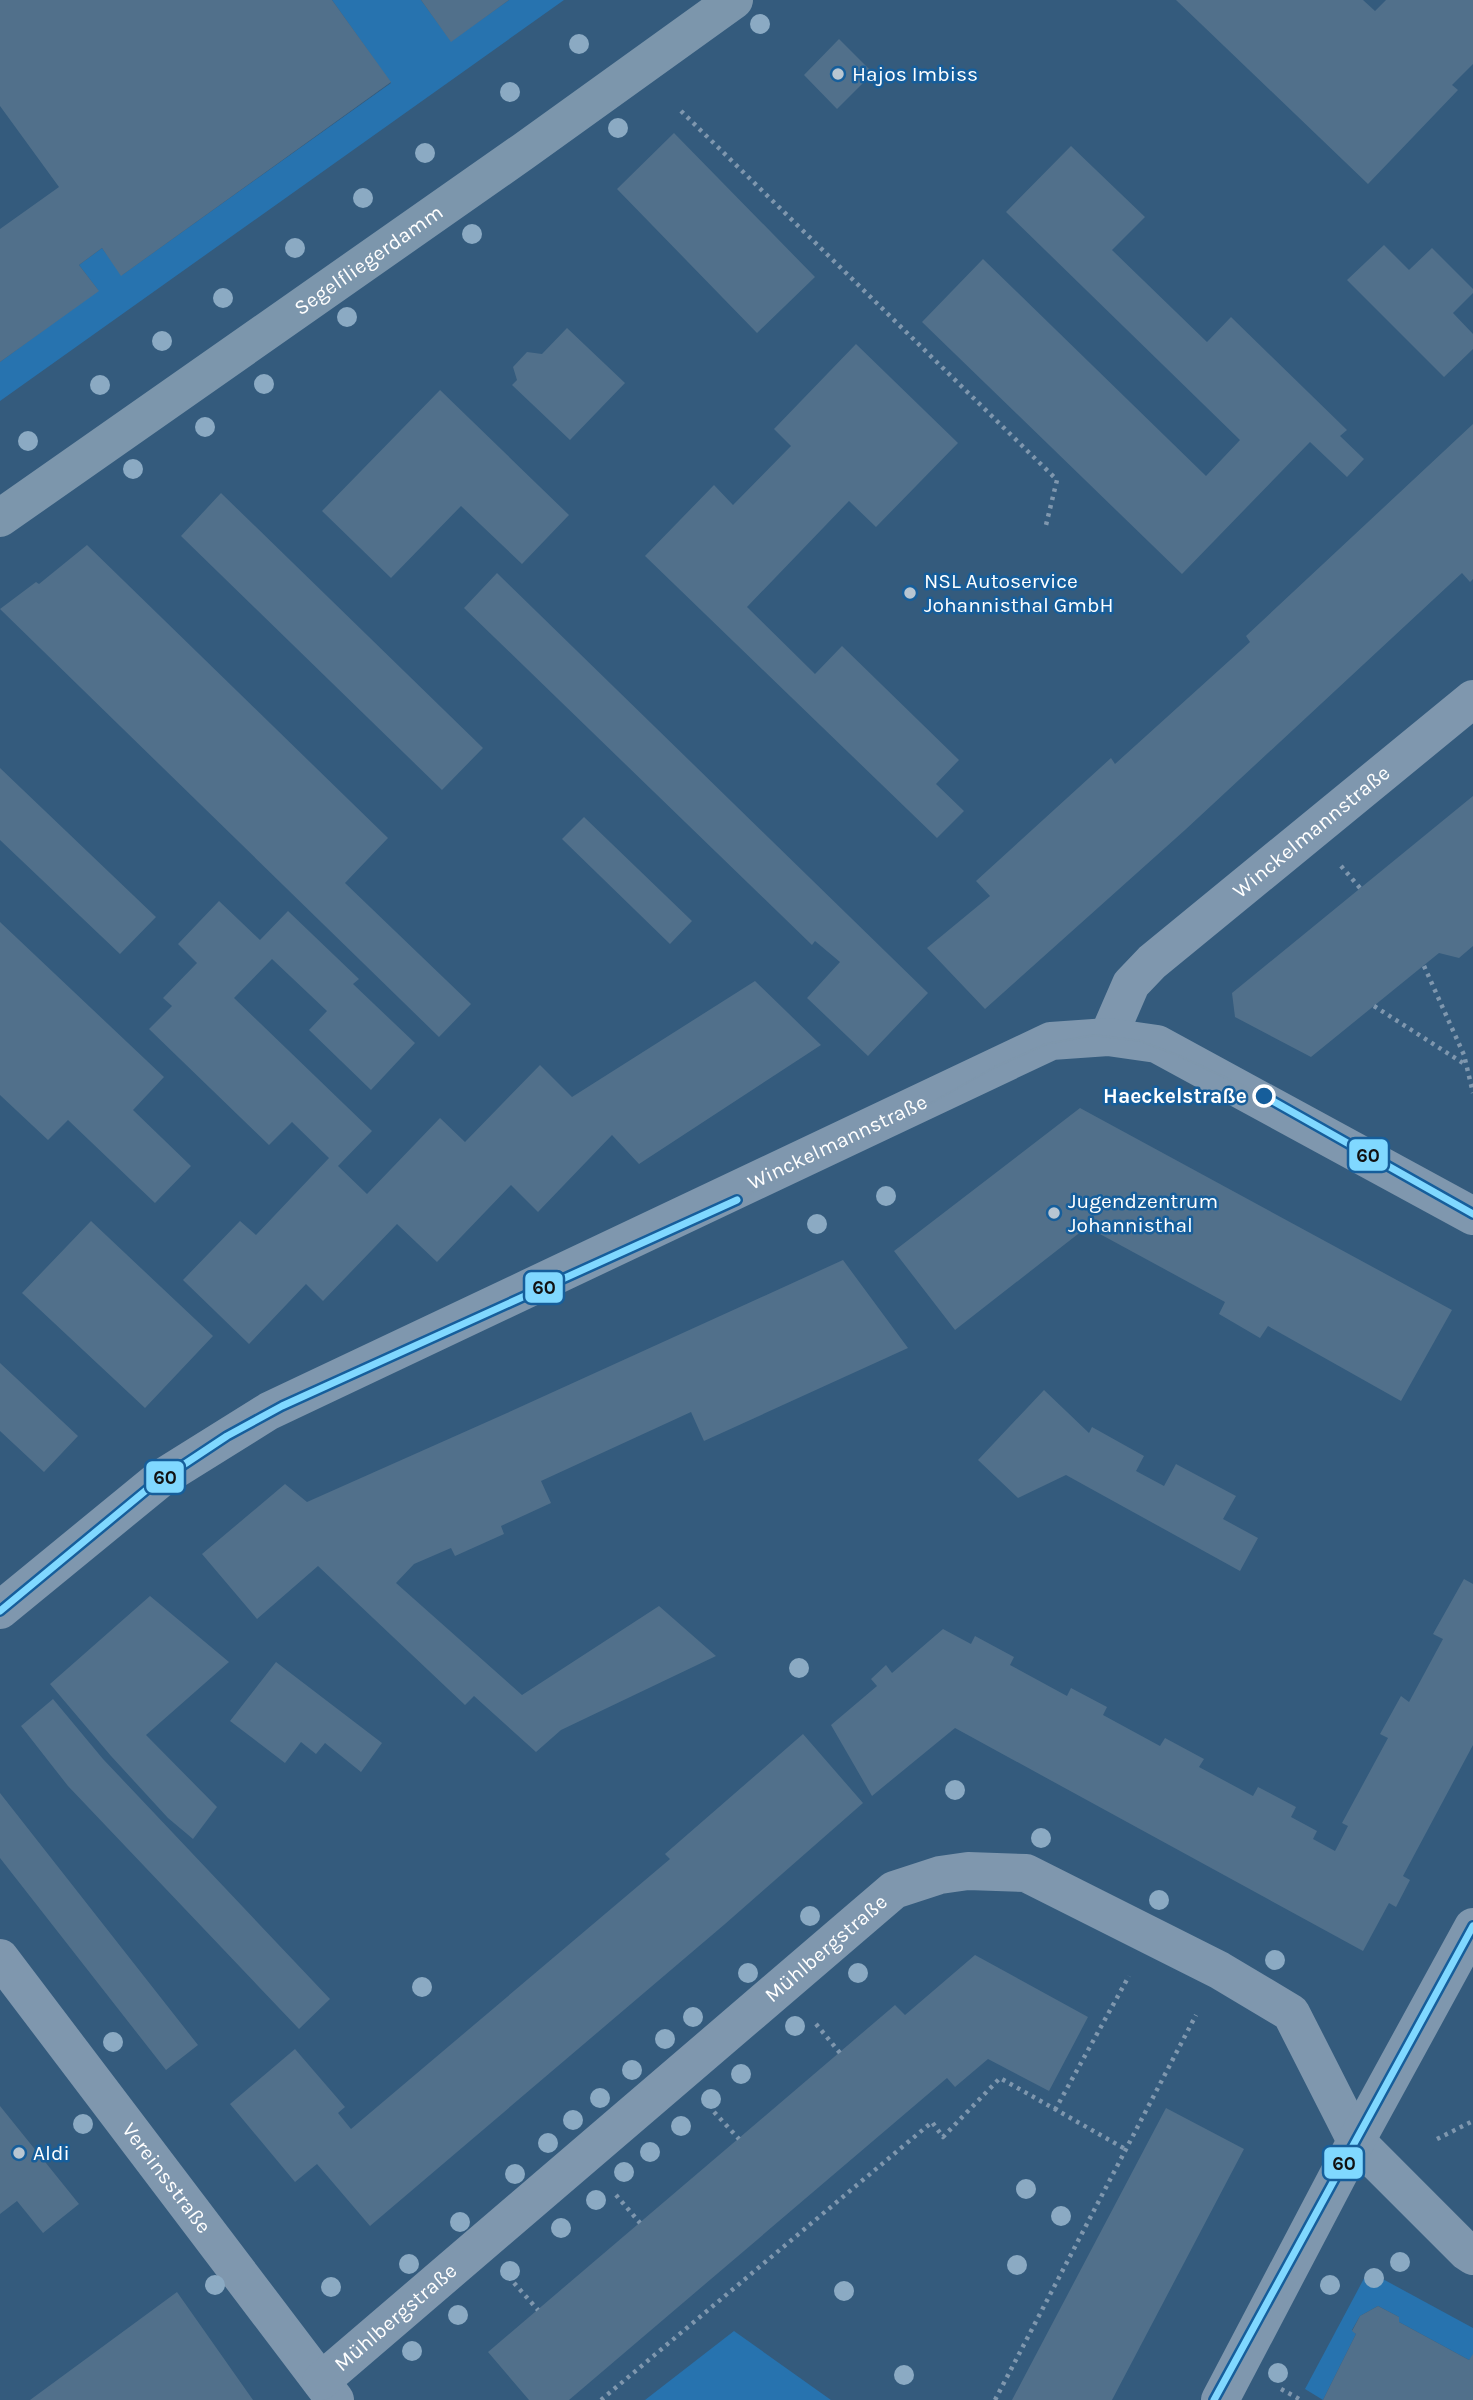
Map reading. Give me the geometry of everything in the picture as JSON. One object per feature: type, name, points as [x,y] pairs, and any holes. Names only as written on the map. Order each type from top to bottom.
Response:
[{"type":"main road","name":"Segelfliegerdamm","points":[[0,518],[734,0]]},
{"type":"street","name":"Winckelmannstraße","points":[[0,1610],[160,1479],[269,1411],[1051,1041],[1108,1037],[1131,984],[1152,962],[1473,699]]},
{"type":"street","points":[[1108,1037],[1157,1044],[1473,1216]]},
{"type":"street","name":"Mühlbergstraße","points":[[328,2391],[894,1890],[940,1875],[968,1871],[1026,1873],[1219,1970],[1291,2013],[1356,2141],[1473,2256]]},
{"type":"street","points":[[1220,2400],[1356,2141],[1473,1927]]},
{"type":"street","name":"Vereinsstraße","points":[[0,1958],[328,2391]]},
{"type":"path","points":[[681,111],[1057,480],[1046,525]]},
{"type":"path","points":[[1336,860],[1360,888]]},
{"type":"path","points":[[1424,966],[1464,1055],[1473,1093]]},
{"type":"path","points":[[1374,1006],[1466,1066]]},
{"type":"path","points":[[1055,2110],[1129,1976]]},
{"type":"path","points":[[995,2400],[1196,2015]]},
{"type":"path","points":[[816,2024],[840,2053]]},
{"type":"path","points":[[601,2400],[932,2122],[943,2137],[1000,2078],[1127,2150]]},
{"type":"path","points":[[714,2112],[739,2139]]},
{"type":"path","points":[[1437,2139],[1473,2121]]},
{"type":"path","points":[[616,2195],[640,2223]]},
{"type":"path","points":[[514,2283],[538,2310]]},
{"type":"shaded area","points":[[332,0],[421,0],[451,41],[509,0],[564,0],[0,401],[0,362],[98,290],[79,265],[102,248],[122,275],[391,83]]},
{"type":"shaded area","points":[[1368,2271],[1473,2328],[1473,2356],[1469,2360],[1399,2322],[1399,2317],[1378,2306],[1360,2316],[1352,2330],[1356,2334],[1323,2400],[1305,2389]]},
{"type":"shaded area","points":[[734,2331],[831,2400],[645,2400]]},
{"type":"building","points":[[0,0],[332,0],[391,82],[121,276],[102,248],[79,265],[99,291],[0,362],[0,229],[59,187],[0,106]]},
{"type":"building","points":[[421,0],[509,0],[451,42]]},
{"type":"building","points":[[1176,0],[1363,0],[1375,11],[1386,0],[1473,0],[1473,64],[1452,85],[1458,90],[1368,184]]},
{"type":"building","name":"Hajos Imbiss","points":[[839,39],[873,73],[837,109],[804,75]]},
{"type":"building","points":[[674,133],[815,277],[757,333],[617,189]]},
{"type":"building","points":[[1071,146],[1145,217],[1112,250],[1207,342],[1231,317],[1347,430],[1340,436],[1364,459],[1347,477],[1310,442],[1182,574],[922,322],[983,259],[1206,476],[1240,440],[1006,212]]},
{"type":"building","points":[[1384,245],[1409,270],[1432,248],[1473,289],[1473,293],[1453,313],[1473,334],[1473,349],[1444,377],[1347,280]]},
{"type":"building","points":[[567,328],[625,383],[570,440],[512,385],[517,380],[513,367],[527,352],[542,354]]},
{"type":"building","points":[[856,344],[958,443],[876,527],[849,501],[747,607],[815,674],[842,646],[959,760],[936,784],[964,811],[937,838],[645,556],[714,485],[733,505],[791,446],[774,429]]},
{"type":"building","points":[[440,390],[569,515],[522,564],[461,506],[391,578],[322,511]]},
{"type":"building","points":[[1473,424],[1473,579],[1470,582],[1462,573],[1185,830],[985,1009],[927,948],[990,896],[976,881],[1111,758],[1115,764],[1250,642],[1246,636]]},
{"type":"building","points":[[221,493],[483,748],[442,790],[181,536]]},
{"type":"building","points":[[87,545],[388,838],[345,883],[471,1004],[439,1037],[0,609],[36,582],[39,584]]},
{"type":"building","points":[[497,573],[928,993],[868,1056],[807,998],[840,962],[815,941],[812,945],[464,608]]},
{"type":"building","points":[[0,768],[156,917],[120,954],[0,840]]},
{"type":"building","points":[[1473,796],[1473,946],[1459,958],[1439,953],[1311,1057],[1235,1017],[1232,993]]},
{"type":"building","points":[[584,817],[692,921],[670,944],[562,839]]},
{"type":"building","points":[[219,901],[260,940],[288,911],[359,979],[353,984],[415,1043],[371,1090],[309,1030],[327,1011],[272,959],[234,998],[372,1131],[338,1166],[367,1194],[440,1118],[465,1142],[540,1065],[572,1097],[755,981],[821,1045],[639,1164],[612,1135],[538,1212],[511,1185],[437,1262],[397,1224],[323,1301],[306,1284],[249,1344],[183,1280],[240,1221],[256,1235],[329,1158],[292,1122],[269,1145],[149,1029],[172,1006],[163,998],[197,963],[178,944]]},
{"type":"building","points":[[0,922],[164,1077],[133,1110],[191,1166],[155,1203],[68,1120],[48,1140],[0,1095]]},
{"type":"building","points":[[1080,1108],[1452,1310],[1401,1401],[1268,1326],[1260,1338],[1219,1314],[1225,1302],[1087,1227],[955,1330],[894,1251]]},
{"type":"building","points":[[91,1221],[213,1336],[145,1408],[22,1293]]},
{"type":"building","points":[[843,1260],[908,1348],[704,1441],[691,1412],[541,1481],[551,1503],[501,1526],[504,1534],[455,1556],[451,1548],[414,1564],[396,1583],[522,1695],[659,1606],[716,1656],[561,1730],[536,1752],[474,1696],[465,1705],[318,1566],[257,1619],[202,1554],[285,1484],[307,1502]]},
{"type":"building","points":[[0,1363],[78,1436],[44,1472],[0,1431]]},
{"type":"building","points":[[1044,1390],[1089,1433],[1092,1427],[1144,1456],[1136,1471],[1164,1486],[1176,1464],[1236,1496],[1223,1519],[1258,1538],[1240,1571],[1066,1475],[1018,1498],[978,1460]]},
{"type":"building","points":[[1464,1579],[1473,1584],[1473,1745],[1403,1876],[1410,1880],[1396,1907],[1389,1903],[1363,1951],[955,1728],[872,1796],[831,1725],[877,1686],[871,1679],[886,1665],[892,1673],[943,1629],[971,1644],[975,1636],[1014,1657],[1010,1665],[1067,1696],[1071,1688],[1107,1707],[1103,1715],[1160,1746],[1165,1738],[1204,1759],[1199,1767],[1253,1796],[1258,1787],[1296,1807],[1291,1817],[1317,1831],[1313,1839],[1335,1851],[1348,1826],[1342,1823],[1388,1738],[1380,1734],[1401,1696],[1409,1702],[1443,1639],[1433,1634]]},
{"type":"building","points":[[150,1596],[229,1662],[146,1735],[217,1807],[193,1839],[168,1818],[50,1684]]},
{"type":"building","points":[[276,1662],[382,1743],[361,1772],[325,1743],[316,1754],[301,1742],[285,1763],[230,1721]]},
{"type":"building","points":[[53,1699],[103,1759],[330,1999],[299,2029],[68,1786],[21,1726]]},
{"type":"building","points":[[803,1734],[863,1803],[370,2226],[317,2164],[295,2182],[230,2104],[295,2049],[345,2107],[338,2113],[351,2129],[670,1859],[665,1854]]},
{"type":"building","points":[[0,1793],[198,2045],[166,2070],[0,1858]]},
{"type":"building","points":[[975,1955],[1088,2017],[1049,2091],[988,2059],[955,2087],[947,2078],[569,2400],[529,2400],[488,2352],[895,2005],[905,2015]]},
{"type":"building","name":"Aldi","points":[[0,2106],[79,2204],[43,2233],[17,2201],[0,2214]]},
{"type":"building","points":[[1166,2108],[1244,2149],[1112,2400],[1012,2400]]},
{"type":"building","points":[[177,2292],[253,2400],[30,2400]]},
{"type":"building","points":[[1378,2306],[1399,2317],[1399,2322],[1469,2360],[1473,2354],[1473,2400],[1323,2400],[1356,2334],[1352,2331],[1360,2316]]},
{"type":"tram line","points":[[737,1200],[929,1104],[995,1067],[1046,1044],[1094,1035],[1141,1041],[1264,1096]]},
{"type":"transit line","name":"60","points":[[1264,1096],[1473,1214]]},
{"type":"transit line","name":"60","points":[[0,1611],[150,1487],[227,1436],[282,1406],[737,1200]]},
{"type":"transit line","name":"60","points":[[1214,2400],[1473,1926]]},
{"type":"place","name":"Hajos Imbiss","points":[[838,74]]},
{"type":"place","name":"NSL Autoservice Johannisthal GmbH","points":[[910,593]]},
{"type":"place","name":"Haeckelstraße","points":[[1264,1096]]},
{"type":"place","name":"Jugendzentrum Johannisthal","points":[[1054,1213]]},
{"type":"place","name":"Aldi","points":[[19,2153]]}]
